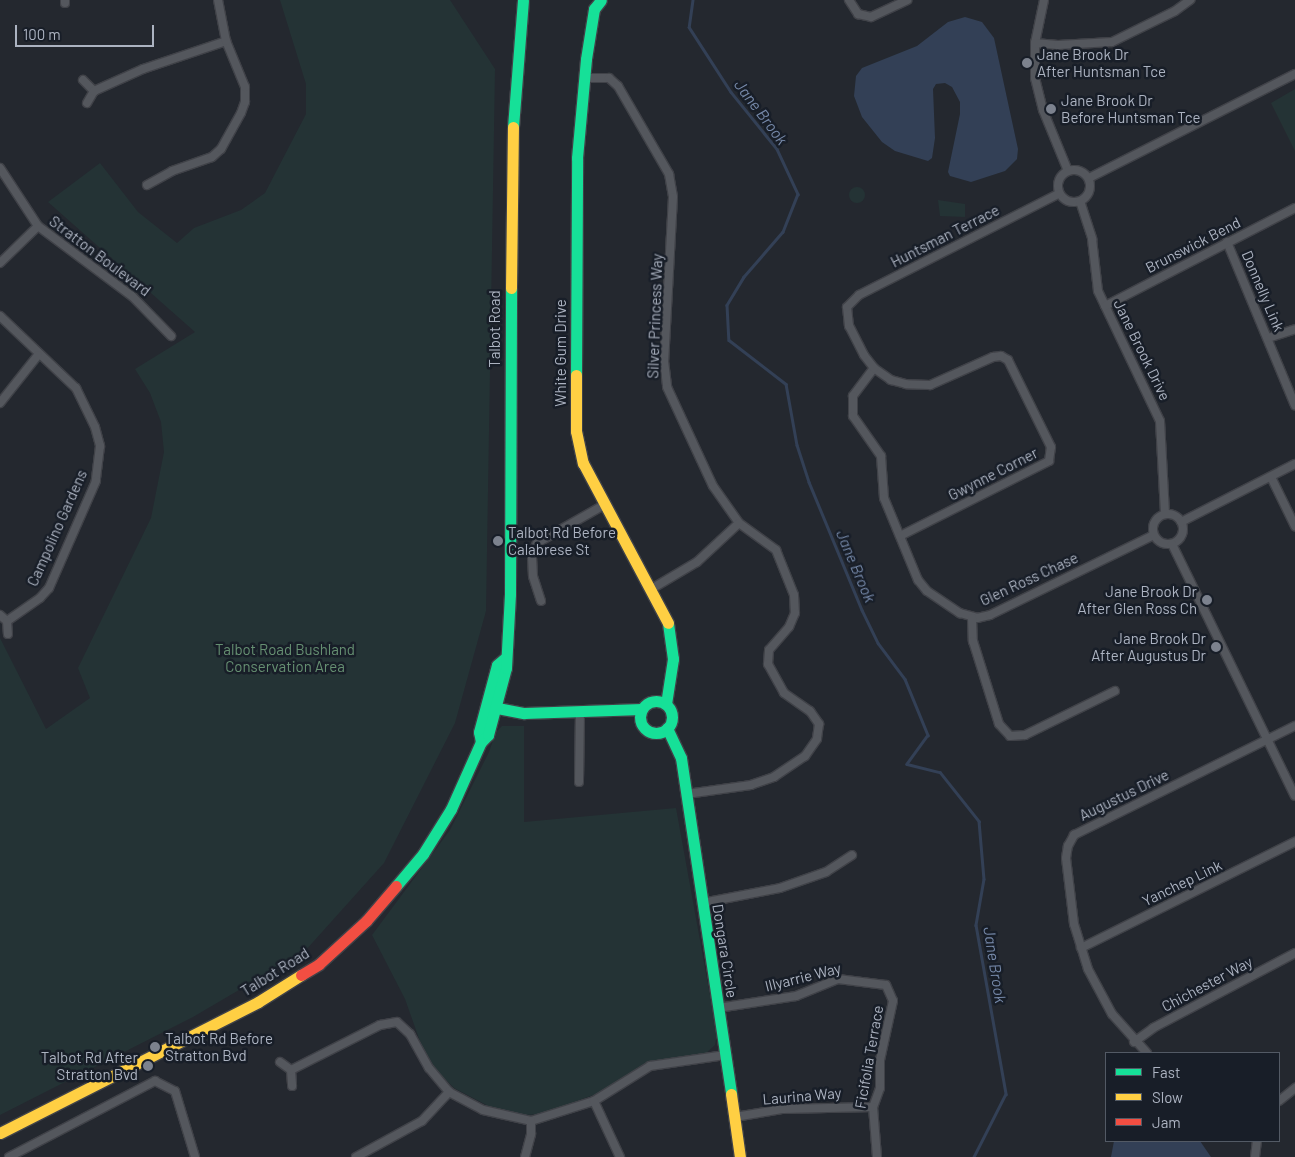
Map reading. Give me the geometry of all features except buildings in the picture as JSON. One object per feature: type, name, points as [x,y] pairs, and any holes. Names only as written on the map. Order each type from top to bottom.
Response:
[{"type":"street","points":[[147,185],[172,171],[212,157],[221,150],[241,113],[245,102],[245,87],[226,41],[218,0]]},
{"type":"street","name":"Talbot Road","points":[[0,1133],[258,1002],[319,964],[366,920],[423,854],[451,809],[481,742],[480,732],[493,703],[496,665],[504,659],[510,594],[511,157],[517,44],[523,0]]},
{"type":"street","name":"White Gum Drive","points":[[601,0],[594,9],[584,78],[574,214],[576,431],[583,463],[604,505],[653,588],[667,618],[673,659],[670,685],[661,703],[672,716],[663,730]]},
{"type":"street","points":[[849,0],[858,14],[871,16],[907,0]]},
{"type":"street","points":[[1044,0],[1035,43],[1038,95],[1068,171]]},
{"type":"street","points":[[1035,43],[1058,45],[1112,42],[1175,11],[1190,0]]},
{"type":"street","points":[[87,103],[94,92],[143,69],[226,41]]},
{"type":"street","points":[[1089,178],[1295,74]]},
{"type":"street","name":"Silver Princess Way","points":[[584,78],[609,78],[618,86],[669,174],[673,197],[664,361],[667,388],[708,478],[739,523],[772,545],[794,596],[793,620],[769,650],[768,664],[784,693],[816,717],[819,732],[805,756],[774,777],[751,784],[687,794]]},
{"type":"street","points":[[83,80],[94,92]]},
{"type":"street","name":"Stratton Boulevard","points":[[0,168],[38,226],[132,296],[172,336]]},
{"type":"street","points":[[1077,170],[1089,178],[1090,189],[1080,201],[1070,202],[1060,193],[1060,178],[1068,171],[1077,170]]},
{"type":"street","name":"Huntsman Terrace","points":[[874,368],[849,326],[847,307],[859,295],[1060,193]]},
{"type":"street","name":"Jane Brook Drive","points":[[1080,201],[1089,224],[1096,281],[1105,306],[1160,421],[1165,514]]},
{"type":"street","name":"Brunswick Bend","points":[[1105,306],[1295,208]]},
{"type":"street","points":[[0,262],[38,226]]},
{"type":"street","name":"Donnelly Link","points":[[1228,242],[1295,405]]},
{"type":"street","name":"Campolino Gardens","points":[[0,316],[38,355],[64,373],[76,388],[95,427],[100,446],[96,481],[49,588],[29,607],[7,621]]},
{"type":"street","points":[[1268,338],[1295,329]]},
{"type":"street","points":[[0,404],[38,355]]},
{"type":"street","name":"Gwynne Corner","points":[[874,368],[906,384],[930,385],[1001,356],[1008,360],[1052,447],[1049,461],[900,536]]},
{"type":"street","name":"Glen Ross Chase","points":[[874,368],[853,396],[851,409],[881,456],[882,490],[922,586],[960,613],[972,618],[990,615],[1154,535]]},
{"type":"street","points":[[1181,522],[1295,464]]},
{"type":"street","points":[[1271,477],[1295,526]]},
{"type":"street","points":[[541,601],[533,576],[532,554],[537,544],[604,505]]},
{"type":"street","points":[[1165,514],[1174,516],[1181,522],[1182,535],[1172,544],[1163,544],[1154,535],[1154,522],[1165,514]]},
{"type":"street","points":[[653,588],[697,562],[739,523]]},
{"type":"street","points":[[1172,544],[1295,796]]},
{"type":"street","points":[[0,615],[7,621],[8,634]]},
{"type":"street","points":[[972,618],[973,642],[999,724],[1010,736],[1025,735],[1115,691]]},
{"type":"street","points":[[493,703],[534,710],[641,713],[661,703]]},
{"type":"street","points":[[579,782],[580,711]]},
{"type":"street","points":[[641,713],[647,730],[663,730]]},
{"type":"street","name":"Augustus Drive","points":[[1146,1052],[1134,1042],[1102,997],[1081,948],[1074,924],[1066,858],[1068,846],[1074,835],[1295,726]]},
{"type":"street","name":"Dongara Circle","points":[[663,730],[679,750],[687,794],[740,1157]]},
{"type":"street","name":"Yanchep Link","points":[[1081,948],[1295,842]]},
{"type":"street","points":[[702,903],[780,888],[826,872],[852,855]]},
{"type":"street","name":"Chichester Way","points":[[1134,1042],[1153,1028],[1295,953]]},
{"type":"street","name":"Illyarrie Way","points":[[718,1008],[796,996],[838,979],[878,982],[891,991]]},
{"type":"street","name":"Ficifolia Terrace","points":[[877,1157],[873,1106],[880,1088],[880,1060],[893,1001],[891,991]]},
{"type":"street","points":[[291,1070],[380,1025],[397,1022],[410,1034],[429,1068],[449,1092],[483,1110],[530,1121],[594,1101],[650,1066],[725,1055]]},
{"type":"street","points":[[280,1062],[291,1070]]},
{"type":"street","points":[[291,1070],[292,1086]]},
{"type":"street","points":[[8,1157],[155,1082],[175,1091],[195,1157]]},
{"type":"street","points":[[1280,1100],[1295,1088]]},
{"type":"street","points":[[356,1157],[422,1121],[449,1092]]},
{"type":"street","points":[[594,1101],[620,1157]]},
{"type":"street","name":"Laurina Way","points":[[735,1117],[783,1109],[873,1106]]},
{"type":"street","points":[[525,1157],[532,1134],[530,1121]]},
{"type":"street","points":[[1255,1157],[1257,1142]]},
{"type":"green space","name":"Talbot Road Bushland Conservation Area","points":[[280,0],[450,0],[495,69],[486,611],[455,723],[384,863],[305,951],[193,1017],[0,1115],[0,638],[46,729],[90,698],[78,668],[151,518],[164,452],[161,422],[150,393],[135,369],[195,332],[48,202],[100,163],[138,212],[177,243],[194,228],[241,210],[265,193],[306,114],[306,84]]},
{"type":"green space","points":[[1295,89],[1295,151],[1271,103]]},
{"type":"green space","points":[[857,187],[865,195],[857,203],[849,195]]},
{"type":"green space","points":[[938,200],[965,204],[965,217],[940,216]]},
{"type":"green space","points":[[502,726],[524,726],[524,822],[676,808],[717,1034],[715,1045],[705,1054],[645,1064],[599,1093],[541,1114],[525,1115],[494,1109],[454,1088],[437,1071],[422,1047],[405,999],[372,935],[450,830],[489,752],[496,732]]},
{"type":"water","points":[[965,17],[982,22],[994,38],[1018,149],[1017,159],[1005,171],[971,182],[950,176],[948,172],[960,114],[960,102],[952,87],[945,83],[936,84],[933,89],[935,138],[932,158],[928,161],[895,151],[882,142],[862,117],[854,96],[856,76],[862,68],[917,46],[948,22]]},
{"type":"water","points":[[1114,1142],[1201,1142],[1211,1157],[1111,1157]]},
{"type":"waterway","name":"Jane Brook","points":[[693,0],[689,27],[731,92],[777,149],[798,194],[783,232],[744,277],[727,305],[729,340],[786,384],[797,445],[809,482],[862,610],[878,643],[905,679],[928,735],[907,764],[940,772],[979,821],[984,879],[976,925],[1006,1094],[974,1157]]},
{"type":"traffic: fast","points":[[513,127],[523,0]]},
{"type":"traffic: fast","points":[[576,375],[577,158],[586,59],[594,9],[601,0]]},
{"type":"traffic: fast","points":[[396,886],[423,854],[451,809],[481,742],[488,735],[506,668],[510,594],[511,288]]},
{"type":"traffic: fast","points":[[666,704],[673,659],[668,623]]},
{"type":"traffic: fast","points":[[481,742],[479,732],[497,665],[504,659]]},
{"type":"traffic: fast","points":[[656,701],[667,706],[672,717],[667,728],[656,733],[645,728],[640,717],[645,706],[656,701]]},
{"type":"traffic: fast","points":[[487,706],[524,713],[642,709]]},
{"type":"traffic: fast","points":[[667,728],[681,758],[731,1094]]},
{"type":"traffic: slow","points":[[511,288],[513,127]]},
{"type":"traffic: slow","points":[[576,375],[576,431],[583,463],[668,623]]},
{"type":"traffic: slow","points":[[0,1133],[258,1002],[301,975]]},
{"type":"traffic: slow","points":[[731,1094],[740,1157]]},
{"type":"traffic: jam","points":[[301,975],[319,964],[366,921],[396,886]]},
{"type":"place","name":"Jane Brook Dr After Huntsman Tce","points":[[1027,63]]},
{"type":"place","name":"Jane Brook Dr Before Huntsman Tce","points":[[1051,109]]},
{"type":"place","name":"Talbot Rd Before Calabrese St","points":[[498,541]]},
{"type":"place","name":"Jane Brook Dr After Glen Ross Ch","points":[[1207,600]]},
{"type":"place","name":"Jane Brook Dr After Augustus Dr","points":[[1216,647]]},
{"type":"place","name":"Talbot Rd Before Stratton Bvd","points":[[155,1047]]},
{"type":"place","name":"Talbot Rd After Stratton Bvd","points":[[148,1066]]}]
